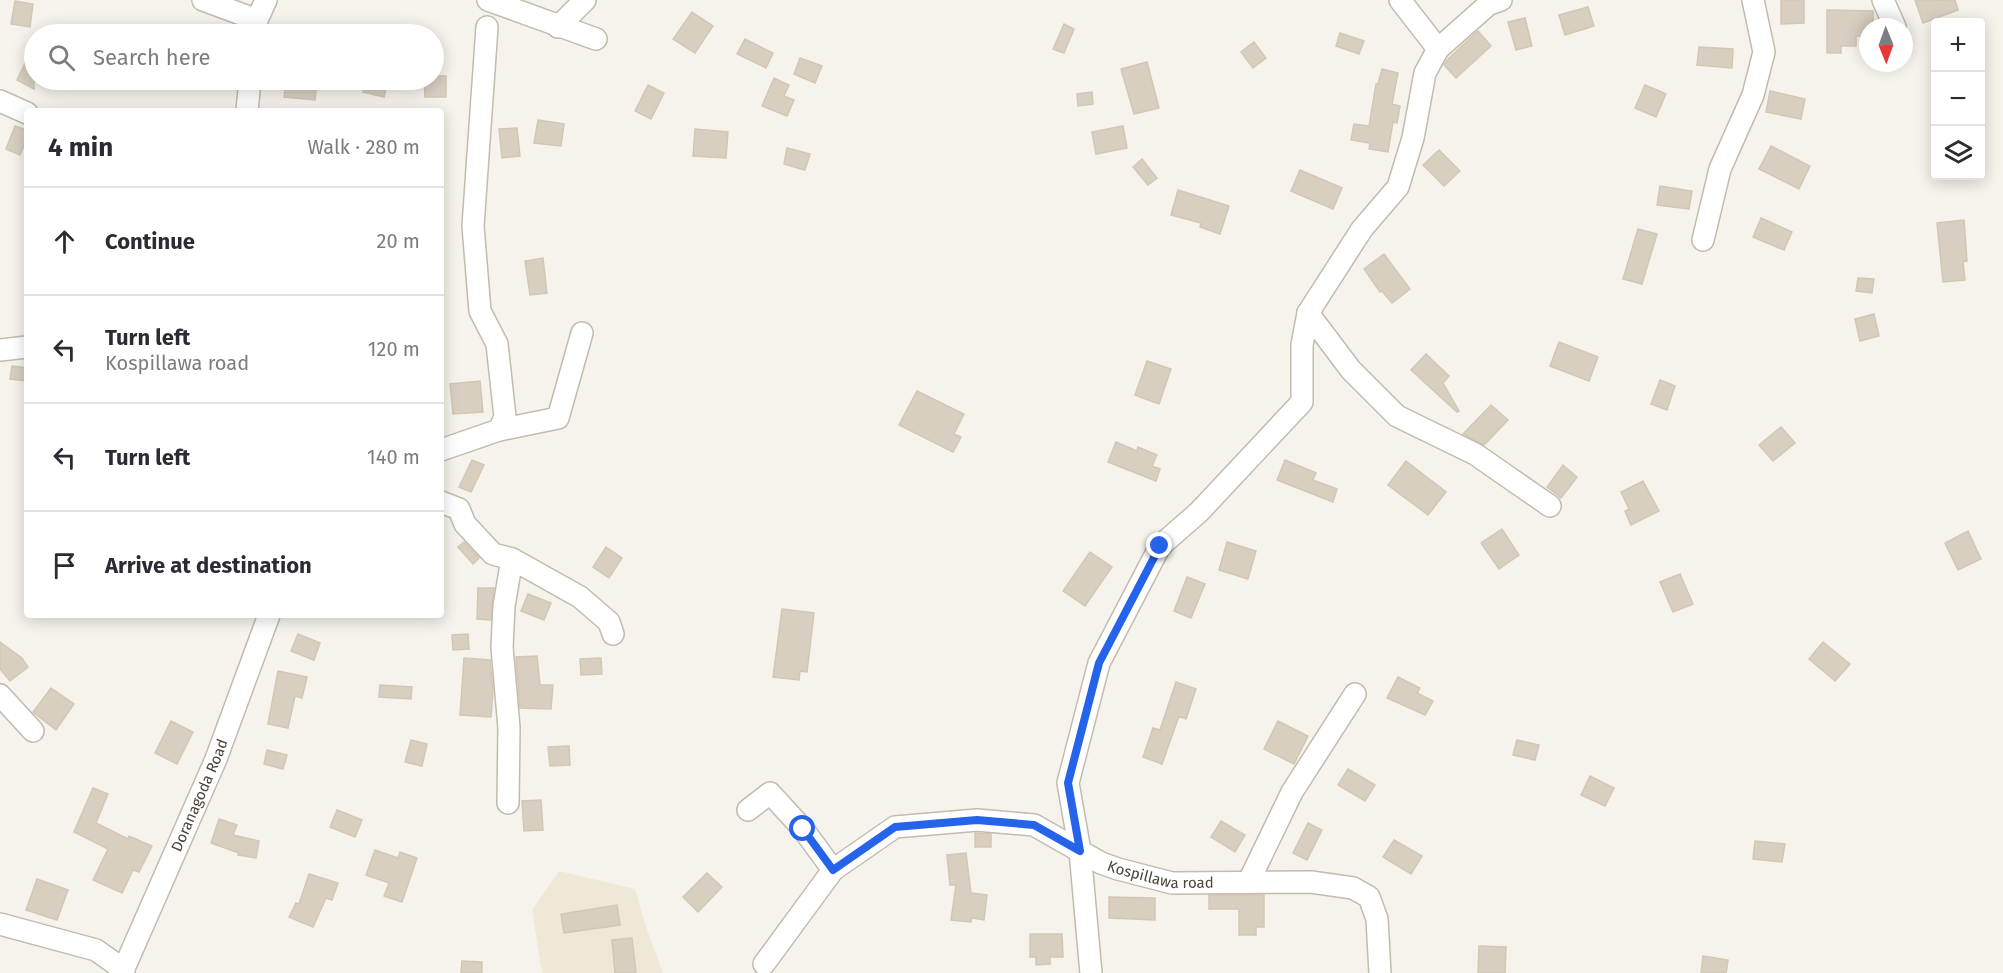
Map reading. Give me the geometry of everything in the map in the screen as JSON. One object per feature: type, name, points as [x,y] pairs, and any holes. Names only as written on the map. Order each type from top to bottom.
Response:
[{"type":"street","points":[[203,0],[250,24]]},
{"type":"street","points":[[257,24],[266,0]]},
{"type":"street","points":[[488,0],[596,39]]},
{"type":"street","points":[[558,27],[585,0]]},
{"type":"street","points":[[1400,0],[1438,49]]},
{"type":"street","points":[[1091,973],[1080,851],[1068,783],[1099,663],[1160,546],[1199,512],[1302,402],[1302,345],[1308,313],[1362,229],[1398,187],[1413,138],[1425,73],[1438,49],[1489,4],[1501,0]]},
{"type":"street","points":[[1703,240],[1720,169],[1753,95],[1764,52],[1753,0]]},
{"type":"street","points":[[1883,0],[1891,18]]},
{"type":"street","points":[[487,27],[473,226],[480,311],[497,345],[505,417],[499,430]]},
{"type":"street","points":[[247,108],[249,90]]},
{"type":"street","points":[[0,101],[24,112]]},
{"type":"street","points":[[1308,313],[1351,370],[1397,416],[1475,454],[1550,506]]},
{"type":"street","points":[[444,449],[499,430],[558,418],[582,333]]},
{"type":"street","points":[[0,350],[24,347]]},
{"type":"street","points":[[444,503],[459,509],[465,524],[493,554],[512,559],[580,597],[609,622],[613,634]]},
{"type":"street","points":[[508,803],[509,728],[502,647],[504,606],[512,559]]},
{"type":"street","name":"Doranagoda Road","points":[[123,971],[216,759],[268,618]]},
{"type":"street","points":[[1249,881],[1292,792],[1355,694]]},
{"type":"street","points":[[0,695],[33,731]]},
{"type":"street","points":[[748,810],[770,793],[803,829],[833,870]]},
{"type":"street","name":"Kospillawa road","points":[[764,964],[833,870],[895,827],[977,820],[1034,825],[1118,869],[1173,883],[1249,881],[1321,883],[1353,888],[1369,897],[1377,918],[1380,973]]},
{"type":"street","points":[[0,924],[96,950],[123,971]]},
{"type":"shaded area","points":[[559,871],[635,889],[663,973],[542,973],[532,910]]},
{"type":"building","points":[[1781,0],[1804,0],[1804,23],[1781,24]]},
{"type":"building","points":[[1915,0],[1955,0],[1958,10],[1931,18],[1923,23]]},
{"type":"building","points":[[15,1],[33,4],[30,24],[24,24],[24,26],[11,24]]},
{"type":"building","points":[[1588,7],[1594,26],[1565,35],[1559,15]]},
{"type":"building","points":[[1827,10],[1873,11],[1873,18],[1859,18],[1859,36],[1856,36],[1856,46],[1841,46],[1841,53],[1827,53]]},
{"type":"building","points":[[692,12],[713,26],[695,53],[673,39]]},
{"type":"building","points":[[1525,18],[1532,46],[1516,50],[1508,22]]},
{"type":"building","points":[[1064,24],[1074,29],[1064,53],[1053,49]]},
{"type":"building","points":[[1478,31],[1491,46],[1456,78],[1444,65]]},
{"type":"building","points":[[1340,33],[1364,41],[1359,54],[1336,46]]},
{"type":"building","points":[[745,39],[773,53],[766,68],[737,54]]},
{"type":"building","points":[[1254,42],[1266,58],[1253,68],[1241,52]]},
{"type":"building","points":[[1699,47],[1733,49],[1732,68],[1697,65]]},
{"type":"building","points":[[800,58],[822,66],[815,83],[794,74]]},
{"type":"building","points":[[1147,62],[1159,108],[1134,114],[1121,69]]},
{"type":"building","points":[[24,66],[24,84],[17,80]]},
{"type":"building","points":[[1382,69],[1398,73],[1392,104],[1400,106],[1397,123],[1393,122],[1388,152],[1369,149],[1370,143],[1351,140],[1354,124],[1369,126],[1376,84],[1378,84]]},
{"type":"building","points":[[444,76],[446,76],[446,97],[425,97],[425,90],[444,90]]},
{"type":"building","points":[[774,78],[789,85],[784,96],[794,100],[787,116],[762,106]]},
{"type":"building","points":[[648,85],[664,93],[651,119],[635,111]]},
{"type":"building","points":[[1645,85],[1666,94],[1656,117],[1635,108]]},
{"type":"building","points":[[285,90],[316,90],[315,100],[284,97]]},
{"type":"building","points":[[364,90],[386,90],[384,97],[363,92]]},
{"type":"building","points":[[1770,91],[1805,99],[1801,119],[1766,112]]},
{"type":"building","points":[[1092,92],[1093,104],[1078,106],[1077,94]]},
{"type":"building","points":[[538,120],[564,124],[561,146],[534,143]]},
{"type":"building","points":[[15,126],[24,129],[24,145],[20,155],[6,149]]},
{"type":"building","points":[[1123,126],[1127,148],[1096,154],[1092,132]]},
{"type":"building","points":[[517,128],[520,156],[502,158],[499,129]]},
{"type":"building","points":[[695,129],[728,132],[726,158],[693,156]]},
{"type":"building","points":[[1771,146],[1810,166],[1799,189],[1759,169]]},
{"type":"building","points":[[787,148],[810,154],[805,170],[784,164]]},
{"type":"building","points":[[1439,150],[1460,171],[1444,186],[1423,165]]},
{"type":"building","points":[[1142,159],[1157,178],[1148,185],[1133,167]]},
{"type":"building","points":[[1300,170],[1342,188],[1333,209],[1291,191]]},
{"type":"building","points":[[1660,186],[1692,191],[1689,209],[1657,205]]},
{"type":"building","points":[[1178,190],[1229,206],[1220,234],[1200,227],[1201,223],[1171,215]]},
{"type":"building","points":[[1761,218],[1792,232],[1784,250],[1753,237]]},
{"type":"building","points":[[1964,220],[1967,261],[1963,262],[1965,280],[1943,282],[1937,223]]},
{"type":"building","points":[[1638,229],[1657,234],[1642,284],[1623,279]]},
{"type":"building","points":[[1384,254],[1410,289],[1392,303],[1382,291],[1380,292],[1364,269]]},
{"type":"building","points":[[543,258],[547,293],[530,295],[525,261]]},
{"type":"building","points":[[1858,278],[1874,279],[1872,293],[1856,291]]},
{"type":"building","points":[[1874,314],[1879,336],[1860,341],[1855,319]]},
{"type":"building","points":[[1559,342],[1598,357],[1589,381],[1550,366]]},
{"type":"building","points":[[1426,354],[1449,376],[1443,383],[1459,411],[1457,412],[1411,370]]},
{"type":"building","points":[[1147,361],[1171,369],[1159,404],[1135,395]]},
{"type":"building","points":[[12,366],[24,368],[24,381],[10,379]]},
{"type":"building","points":[[1660,380],[1675,386],[1667,410],[1651,404]]},
{"type":"building","points":[[480,381],[483,412],[453,414],[450,384]]},
{"type":"building","points":[[917,391],[964,414],[954,434],[961,437],[953,452],[899,425]]},
{"type":"building","points":[[1491,405],[1508,420],[1484,445],[1463,434]]},
{"type":"building","points":[[1781,427],[1795,443],[1773,461],[1759,445]]},
{"type":"building","points":[[1116,442],[1137,451],[1138,447],[1157,455],[1152,466],[1160,469],[1156,481],[1108,462]]},
{"type":"building","points":[[472,460],[484,465],[471,492],[459,487]]},
{"type":"building","points":[[1285,460],[1316,473],[1313,480],[1337,489],[1333,502],[1277,480]]},
{"type":"building","points":[[1406,461],[1446,492],[1428,515],[1388,485]]},
{"type":"building","points":[[1563,465],[1577,477],[1561,498],[1547,487]]},
{"type":"building","points":[[1643,481],[1659,511],[1631,525],[1625,511],[1629,509],[1621,492]]},
{"type":"building","points":[[1502,529],[1519,555],[1499,569],[1481,543]]},
{"type":"building","points":[[1968,531],[1981,559],[1958,570],[1945,543]]},
{"type":"building","points":[[464,542],[479,558],[473,564],[458,547]]},
{"type":"building","points":[[1227,542],[1256,551],[1248,579],[1219,570]]},
{"type":"building","points":[[606,547],[622,558],[609,578],[593,567]]},
{"type":"building","points":[[1090,552],[1112,567],[1085,606],[1063,591]]},
{"type":"building","points":[[1680,574],[1693,604],[1673,612],[1660,582]]},
{"type":"building","points":[[1187,577],[1205,584],[1191,618],[1174,611]]},
{"type":"building","points":[[478,588],[494,588],[491,620],[477,619]]},
{"type":"building","points":[[528,594],[551,603],[544,620],[521,611]]},
{"type":"building","points":[[782,609],[814,613],[807,672],[800,671],[799,680],[773,677]]},
{"type":"building","points":[[298,634],[320,643],[314,660],[291,651]]},
{"type":"building","points":[[468,634],[469,649],[453,650],[452,635]]},
{"type":"building","points":[[0,642],[22,658],[28,667],[10,681],[0,669]]},
{"type":"building","points":[[1823,642],[1850,664],[1835,681],[1809,659]]},
{"type":"building","points":[[537,656],[540,685],[553,685],[551,709],[520,708],[516,657]]},
{"type":"building","points":[[464,658],[490,660],[493,690],[491,717],[460,715]]},
{"type":"building","points":[[601,658],[602,674],[581,675],[580,659]]},
{"type":"building","points":[[278,671],[307,677],[302,698],[295,696],[288,728],[268,724]]},
{"type":"building","points":[[1398,677],[1420,688],[1417,693],[1433,701],[1425,715],[1387,698]]},
{"type":"building","points":[[1176,682],[1196,689],[1186,719],[1179,716],[1162,764],[1143,757],[1153,728],[1160,730]]},
{"type":"building","points":[[380,685],[412,687],[411,699],[379,697]]},
{"type":"building","points":[[51,688],[74,704],[56,730],[33,712]]},
{"type":"building","points":[[171,721],[193,732],[177,764],[155,753]]},
{"type":"building","points":[[1278,721],[1308,736],[1294,764],[1264,749]]},
{"type":"building","points":[[411,740],[427,744],[422,766],[405,762]]},
{"type":"building","points":[[1517,740],[1539,745],[1535,760],[1513,755]]},
{"type":"building","points":[[569,746],[570,765],[550,766],[548,747]]},
{"type":"building","points":[[267,750],[287,755],[283,769],[264,764]]},
{"type":"building","points":[[1348,769],[1375,785],[1365,801],[1338,785]]},
{"type":"building","points":[[1590,776],[1614,788],[1605,806],[1581,795]]},
{"type":"building","points":[[93,788],[108,794],[96,823],[128,839],[129,836],[152,846],[139,872],[133,870],[122,893],[93,880],[108,849],[74,832]]},
{"type":"building","points":[[541,800],[543,830],[524,831],[522,801]]},
{"type":"building","points":[[337,810],[362,820],[355,837],[330,827]]},
{"type":"building","points":[[219,819],[237,825],[233,835],[259,841],[256,858],[238,855],[239,853],[211,843]]},
{"type":"building","points":[[1221,821],[1245,835],[1235,852],[1211,837]]},
{"type":"building","points":[[1308,823],[1322,830],[1307,860],[1293,853]]},
{"type":"building","points":[[975,833],[991,834],[991,847],[975,847]]},
{"type":"building","points":[[1394,840],[1422,856],[1411,874],[1383,857]]},
{"type":"building","points":[[1755,841],[1785,844],[1782,862],[1753,859]]},
{"type":"building","points":[[375,850],[398,858],[400,852],[417,858],[402,902],[384,896],[389,883],[366,875]]},
{"type":"building","points":[[966,853],[971,893],[987,895],[984,920],[972,918],[971,922],[951,920],[956,885],[950,885],[947,855]]},
{"type":"building","points":[[707,873],[722,887],[698,912],[683,897]]},
{"type":"building","points":[[309,874],[338,883],[332,900],[326,898],[313,927],[289,917],[296,903],[299,904]]},
{"type":"building","points":[[37,879],[68,890],[57,920],[26,910]]},
{"type":"building","points":[[1209,895],[1264,895],[1264,927],[1256,927],[1256,935],[1239,935],[1239,909],[1209,909]]},
{"type":"building","points":[[1109,897],[1155,898],[1155,920],[1109,918]]},
{"type":"building","points":[[617,905],[620,925],[564,933],[561,914]]},
{"type":"building","points":[[1030,934],[1062,934],[1063,957],[1050,957],[1050,964],[1036,965],[1036,957],[1030,957]]},
{"type":"building","points":[[632,938],[636,973],[615,973],[612,940]]},
{"type":"building","points":[[1479,946],[1506,947],[1505,973],[1478,973]]},
{"type":"building","points":[[1703,956],[1728,960],[1726,973],[1701,973]]},
{"type":"building","points":[[462,961],[482,962],[482,973],[461,973]]},
{"type":"route","points":[[803,829],[833,870],[895,827],[977,820],[1034,825],[1080,851],[1068,783],[1099,663],[1160,546]]}]
